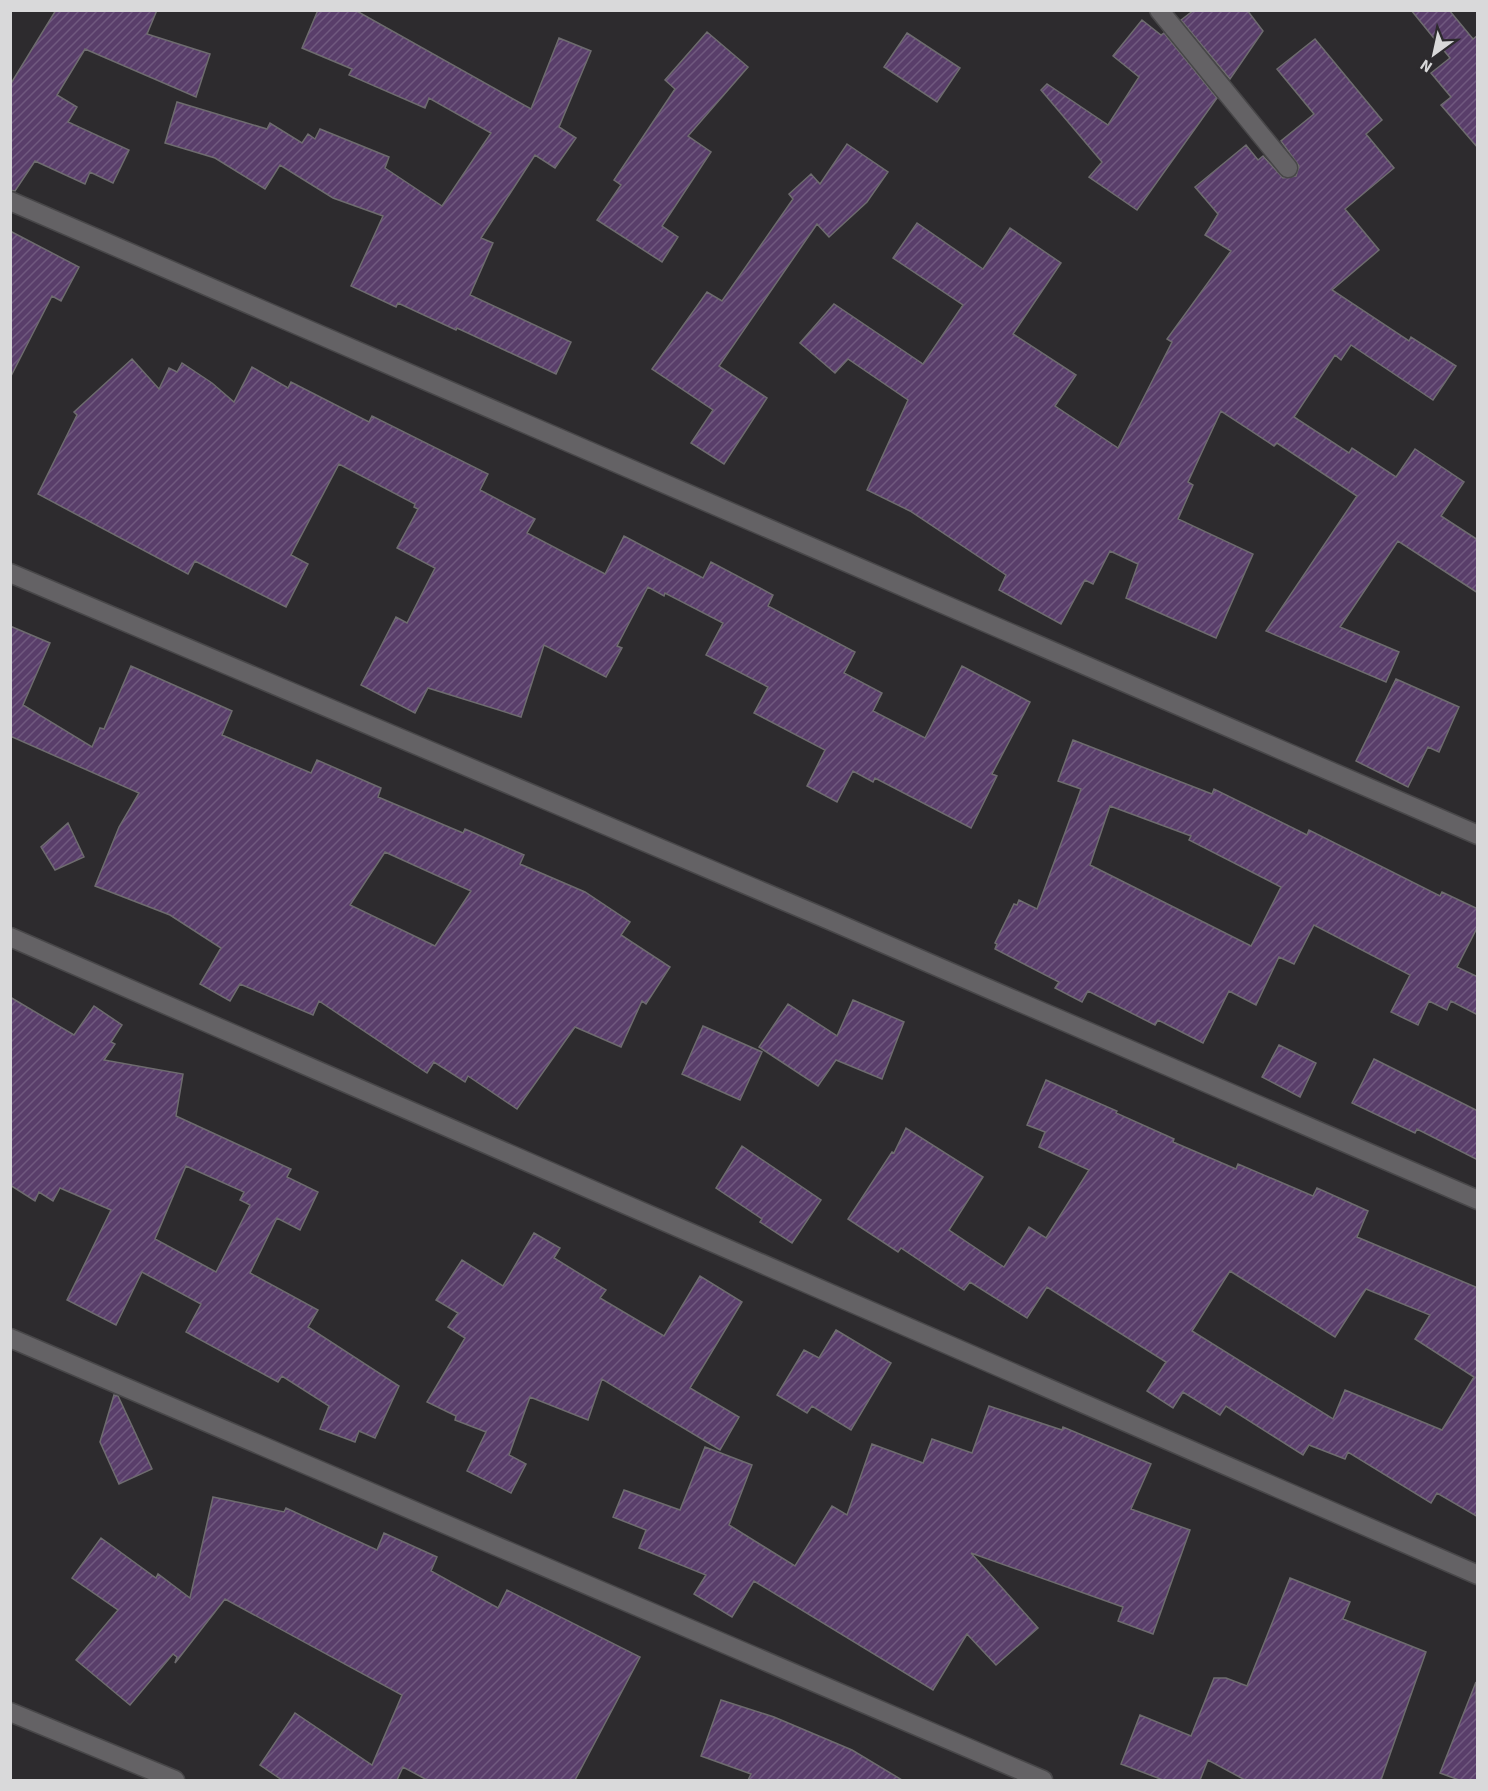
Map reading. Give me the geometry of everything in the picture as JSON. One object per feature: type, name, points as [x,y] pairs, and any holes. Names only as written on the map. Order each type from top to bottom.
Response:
[{"type":"street","points":[[1160,10],[1288,168]]},
{"type":"street","points":[[10,201],[1478,835]]},
{"type":"street","points":[[10,573],[827,919],[1478,1200]]},
{"type":"street","points":[[10,937],[1478,1575]]},
{"type":"street","points":[[10,1338],[1043,1780]]},
{"type":"street","points":[[10,1712],[176,1780]]},
{"type":"building","points":[[56,10],[157,10],[147,34],[210,54],[196,97],[85,49],[57,95],[77,107],[68,122],[129,150],[113,183],[90,172],[85,184],[35,161],[15,191],[10,190],[10,85]]},
{"type":"building","points":[[318,10],[355,10],[531,109],[559,38],[591,51],[559,127],[576,138],[555,168],[535,155],[481,238],[493,243],[470,295],[571,342],[556,374],[457,328],[456,330],[398,303],[396,307],[351,286],[383,216],[333,198],[280,165],[265,189],[215,158],[165,143],[177,102],[267,129],[270,123],[302,143],[308,134],[315,139],[320,129],[389,157],[385,168],[442,206],[491,133],[429,98],[425,108],[349,75],[352,69],[302,48]]},
{"type":"building","points":[[1194,10],[1247,10],[1263,31],[1230,79],[1181,20]]},
{"type":"building","points":[[1411,10],[1449,10],[1473,39],[1478,35],[1478,148],[1441,105],[1451,97],[1431,73],[1450,58]]},
{"type":"building","points":[[1142,20],[1161,35],[1164,33],[1217,98],[1137,210],[1089,177],[1102,162],[1041,90],[1047,84],[1108,125],[1139,77],[1113,56]]},
{"type":"building","points":[[707,32],[748,67],[688,136],[711,152],[662,226],[678,237],[662,262],[597,220],[621,185],[614,180],[675,89],[665,80]]},
{"type":"building","points":[[907,33],[960,68],[937,102],[884,67]]},
{"type":"building","points":[[1315,39],[1382,120],[1366,134],[1394,168],[1345,209],[1379,250],[1332,290],[1409,341],[1411,337],[1456,366],[1433,400],[1351,345],[1341,360],[1335,355],[1294,417],[1349,453],[1352,448],[1396,477],[1415,449],[1464,482],[1441,516],[1478,540],[1478,593],[1398,541],[1340,627],[1399,652],[1386,682],[1266,631],[1357,496],[1277,443],[1274,446],[1221,411],[1188,482],[1193,485],[1178,519],[1253,554],[1216,638],[1126,598],[1138,564],[1110,551],[1093,584],[1085,580],[1061,624],[999,590],[1006,575],[910,511],[867,490],[908,400],[848,359],[835,373],[800,343],[834,304],[923,364],[963,305],[893,258],[917,223],[983,269],[1010,228],[1061,263],[1013,334],[1076,375],[1055,406],[1118,448],[1172,342],[1167,339],[1231,251],[1205,235],[1218,214],[1195,187],[1246,145],[1258,160],[1263,156],[1283,178],[1296,176],[1299,166],[1281,141],[1314,114],[1277,69]]},
{"type":"building","points":[[847,144],[888,172],[867,202],[829,237],[817,224],[719,366],[767,398],[724,464],[691,443],[713,410],[652,369],[707,292],[722,301],[793,199],[789,194],[811,174],[820,184]]},
{"type":"building","points":[[10,231],[79,267],[61,301],[52,296],[10,378]]},
{"type":"building","points":[[132,359],[159,389],[169,368],[177,372],[182,363],[212,383],[234,402],[252,367],[288,388],[291,382],[369,422],[372,416],[488,474],[480,490],[535,519],[527,533],[605,574],[624,536],[703,578],[711,562],[773,595],[768,606],[855,652],[844,673],[882,693],[873,711],[925,738],[962,666],[1030,702],[992,774],[997,776],[971,828],[875,778],[873,782],[853,771],[837,802],[807,786],[825,750],[754,713],[768,687],[706,655],[723,623],[665,593],[664,596],[648,587],[617,646],[622,648],[606,677],[544,645],[521,717],[428,688],[415,713],[361,685],[396,617],[407,623],[435,568],[397,548],[418,509],[414,507],[415,504],[339,464],[291,555],[308,564],[286,607],[195,561],[188,574],[38,494],[77,415],[74,412]]},
{"type":"building","points":[[10,626],[50,643],[23,705],[92,747],[100,728],[104,729],[131,666],[232,711],[222,735],[311,773],[317,760],[381,788],[378,797],[463,833],[465,829],[524,855],[520,864],[585,892],[630,922],[621,935],[670,967],[646,1004],[642,1001],[621,1047],[575,1027],[517,1109],[468,1076],[465,1082],[434,1062],[427,1073],[319,1001],[313,1015],[240,984],[230,1001],[200,984],[221,948],[170,915],[95,886],[119,827],[139,793],[10,736]],"holes":[[[385,852],[471,891],[435,946],[350,905]]]},
{"type":"building","points":[[1396,679],[1459,707],[1439,752],[1428,747],[1408,787],[1356,761]]},
{"type":"building","points":[[1073,740],[1212,794],[1214,789],[1307,835],[1309,830],[1440,896],[1442,892],[1478,909],[1478,926],[1457,967],[1478,977],[1478,1015],[1451,1001],[1447,1010],[1429,1001],[1418,1025],[1391,1012],[1410,975],[1314,925],[1294,964],[1279,957],[1256,1005],[1229,991],[1203,1043],[1158,1020],[1155,1025],[1088,991],[1082,1002],[1055,988],[1059,982],[995,949],[997,944],[995,943],[1014,904],[1017,905],[1019,900],[1037,909],[1081,789],[1058,781]],"holes":[[[1110,806],[1191,836],[1189,840],[1281,887],[1251,946],[1090,865]]]},
{"type":"building","points":[[68,823],[84,857],[55,870],[41,847]]},
{"type":"building","points":[[10,997],[74,1035],[94,1006],[122,1025],[111,1042],[115,1044],[104,1060],[183,1074],[176,1116],[291,1169],[287,1177],[318,1192],[300,1230],[277,1218],[250,1273],[318,1310],[308,1327],[399,1386],[375,1438],[359,1431],[355,1442],[320,1429],[329,1406],[282,1376],[278,1382],[186,1332],[201,1304],[142,1272],[116,1325],[67,1300],[111,1210],[60,1188],[53,1201],[39,1192],[35,1201],[10,1185]],"holes":[[[186,1166],[244,1192],[240,1200],[250,1205],[216,1272],[155,1239]]]},
{"type":"building","points":[[853,1000],[904,1022],[882,1079],[836,1060],[818,1086],[759,1047],[788,1004],[837,1036]]},
{"type":"building","points":[[703,1026],[762,1052],[740,1100],[682,1074]]},
{"type":"building","points":[[1279,1045],[1316,1063],[1300,1097],[1262,1077]]},
{"type":"building","points":[[1374,1059],[1478,1111],[1478,1160],[1417,1129],[1415,1133],[1352,1103]]},
{"type":"building","points":[[1046,1080],[1117,1111],[1116,1113],[1174,1139],[1173,1142],[1236,1169],[1238,1164],[1313,1196],[1317,1188],[1368,1211],[1357,1237],[1478,1288],[1478,1517],[1437,1493],[1431,1503],[1348,1452],[1345,1459],[1309,1445],[1303,1455],[1226,1406],[1220,1415],[1183,1392],[1173,1408],[1147,1391],[1166,1362],[1047,1287],[1027,1318],[970,1282],[964,1290],[901,1248],[898,1252],[848,1219],[892,1152],[894,1153],[906,1128],[983,1177],[949,1230],[1004,1267],[1029,1227],[1046,1238],[1089,1170],[1039,1147],[1045,1132],[1027,1125]],"holes":[[[1230,1271],[1335,1337],[1366,1289],[1430,1315],[1415,1339],[1474,1377],[1442,1430],[1345,1390],[1333,1419],[1192,1331]]]},
{"type":"building","points":[[742,1146],[821,1200],[792,1243],[760,1222],[762,1219],[716,1188]]},
{"type":"building","points":[[534,1233],[560,1248],[554,1258],[606,1290],[600,1298],[664,1336],[700,1276],[742,1302],[690,1388],[739,1417],[720,1450],[602,1379],[588,1420],[530,1397],[509,1455],[526,1464],[511,1493],[467,1471],[486,1432],[455,1420],[456,1416],[427,1402],[465,1338],[448,1327],[458,1313],[436,1300],[462,1260],[503,1286]]},
{"type":"building","points":[[836,1330],[891,1363],[851,1430],[812,1406],[807,1413],[777,1395],[804,1350],[819,1358]]},
{"type":"building","points":[[114,1395],[118,1396],[152,1469],[119,1484],[100,1442]]},
{"type":"building","points":[[989,1406],[1062,1430],[1063,1427],[1151,1464],[1131,1509],[1190,1530],[1153,1634],[1118,1621],[1123,1607],[971,1553],[1038,1628],[996,1665],[967,1634],[933,1690],[754,1581],[732,1617],[694,1594],[706,1575],[639,1548],[646,1530],[613,1517],[624,1490],[680,1510],[705,1447],[752,1465],[729,1525],[795,1566],[832,1506],[847,1515],[872,1444],[923,1463],[932,1439],[972,1453]]},
{"type":"building","points":[[213,1497],[284,1512],[286,1508],[377,1550],[384,1533],[437,1557],[431,1571],[498,1608],[507,1590],[640,1657],[575,1780],[427,1780],[403,1767],[397,1780],[282,1780],[260,1765],[295,1713],[372,1765],[402,1695],[225,1599],[175,1663],[177,1657],[173,1654],[130,1705],[76,1660],[118,1610],[72,1578],[101,1538],[156,1578],[158,1574],[190,1598]]},
{"type":"building","points":[[1290,1578],[1350,1602],[1343,1619],[1426,1652],[1381,1780],[1245,1780],[1208,1760],[1200,1780],[1163,1780],[1121,1764],[1140,1715],[1191,1736],[1214,1678],[1226,1678],[1247,1686]]},
{"type":"building","points":[[1476,1682],[1478,1780],[1459,1780],[1440,1773]]},
{"type":"building","points":[[721,1700],[774,1717],[852,1750],[902,1780],[748,1780],[751,1774],[701,1756]]}]
